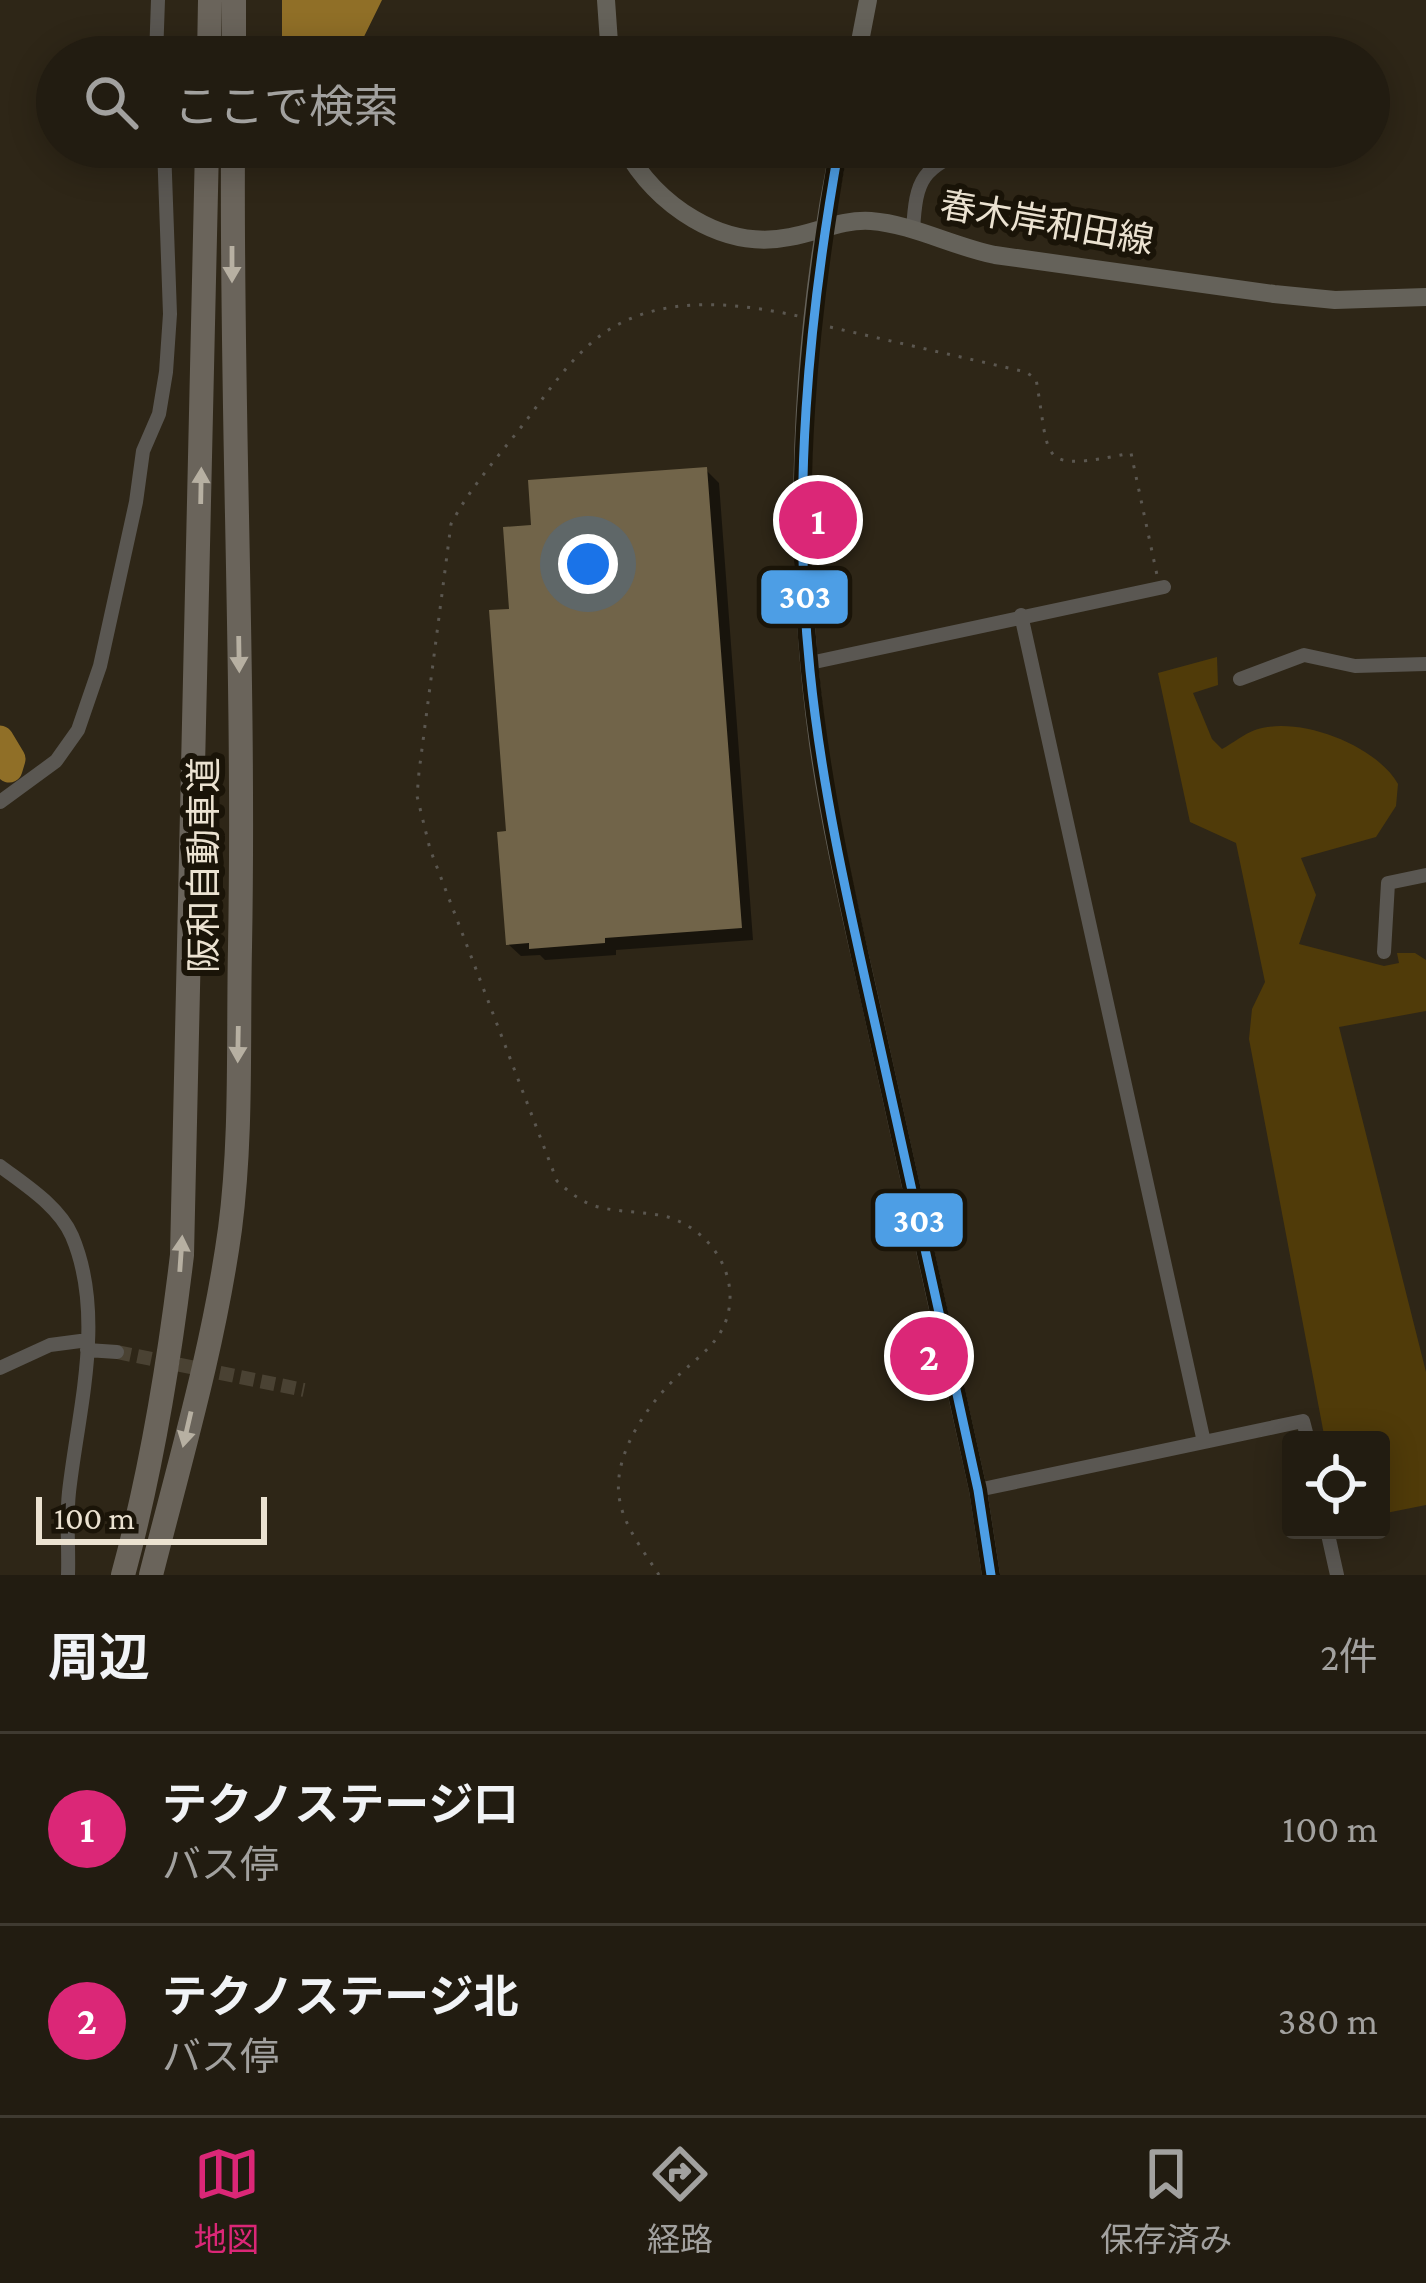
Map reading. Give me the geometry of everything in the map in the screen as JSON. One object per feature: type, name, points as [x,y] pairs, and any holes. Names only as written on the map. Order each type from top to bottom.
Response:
[{"type":"highway","points":[[209,36],[210,0]]},
{"type":"highway","points":[[234,36],[235,0]]},
{"type":"highway","name":"阪和自動車道","points":[[123,1575],[167,1383],[182,1255],[207,168]]},
{"type":"highway","name":"阪和自動車道","points":[[151,1575],[214,1317],[230,1228],[236,1136],[242,826],[233,168]]},
{"type":"street","points":[[157,36],[158,0]]},
{"type":"street","points":[[605,0],[608,36]]},
{"type":"street","points":[[861,36],[868,0]]},
{"type":"street","points":[[0,802],[56,761],[78,730],[100,666],[143,452],[159,414],[166,372],[170,314],[165,168]]},
{"type":"street","name":"春木岸和田線","points":[[635,168],[674,208],[729,236],[758,241],[850,220],[877,221],[995,255],[1274,294],[1335,300],[1426,297]]},
{"type":"street","points":[[835,168],[810,320],[804,408],[803,520],[818,745],[978,1490],[991,1575]]},
{"type":"street","points":[[913,231],[916,190],[931,168]]},
{"type":"street","points":[[810,663],[1164,587]]},
{"type":"street","points":[[1021,615],[1204,1442]]},
{"type":"street","points":[[1240,680],[1304,655],[1355,666],[1426,664]]},
{"type":"street","points":[[1384,952],[1388,883],[1426,874]]},
{"type":"street","points":[[0,1166],[46,1202],[71,1234],[83,1281],[88,1345],[68,1498],[68,1575]]},
{"type":"street","points":[[0,1368],[50,1345],[88,1345],[117,1352]]},
{"type":"street","points":[[978,1490],[1304,1421],[1306,1431]]},
{"type":"street","points":[[1329,1539],[1337,1575]]},
{"type":"path","points":[[659,1575],[632,1532],[617,1486],[642,1418],[658,1394],[709,1350],[722,1330],[729,1311],[727,1273],[719,1256],[692,1228],[672,1218],[596,1206],[572,1196],[557,1181],[420,818],[419,772],[451,524],[464,500],[550,390],[605,332],[685,303],[795,314],[1026,371],[1036,379],[1049,454],[1062,462],[1081,464],[1131,453],[1156,572],[1164,587]]},
{"type":"shaded area","points":[[282,0],[382,0],[364,36],[282,36]]},
{"type":"shaded area","points":[[1217,657],[1218,685],[1193,693],[1212,739],[1222,749],[1255,730],[1273,726],[1313,730],[1372,757],[1398,784],[1396,806],[1376,837],[1301,858],[1316,895],[1299,944],[1384,966],[1399,963],[1397,953],[1415,953],[1426,960],[1426,1011],[1339,1027],[1426,1372],[1426,1505],[1390,1512],[1390,1431],[1323,1431],[1249,1039],[1252,1009],[1265,982],[1236,843],[1190,822],[1158,673]]},
{"type":"building","points":[[707,467],[742,928],[529,949],[529,943],[506,945],[497,832],[506,831],[489,610],[509,609],[503,527],[531,525],[528,480]]},
{"type":"waterway","points":[[0,739],[12,759],[9,769]]},
{"type":"tunnel","points":[[117,1352],[304,1390]]},
{"type":"transit line","name":"303","points":[[836,168],[806,408],[803,540],[810,671],[840,864],[978,1490],[991,1575]]},
{"type":"place","name":"テクノステージ口","points":[[818,520]]},
{"type":"place","name":"テクノステージ北","points":[[929,1356]]}]
